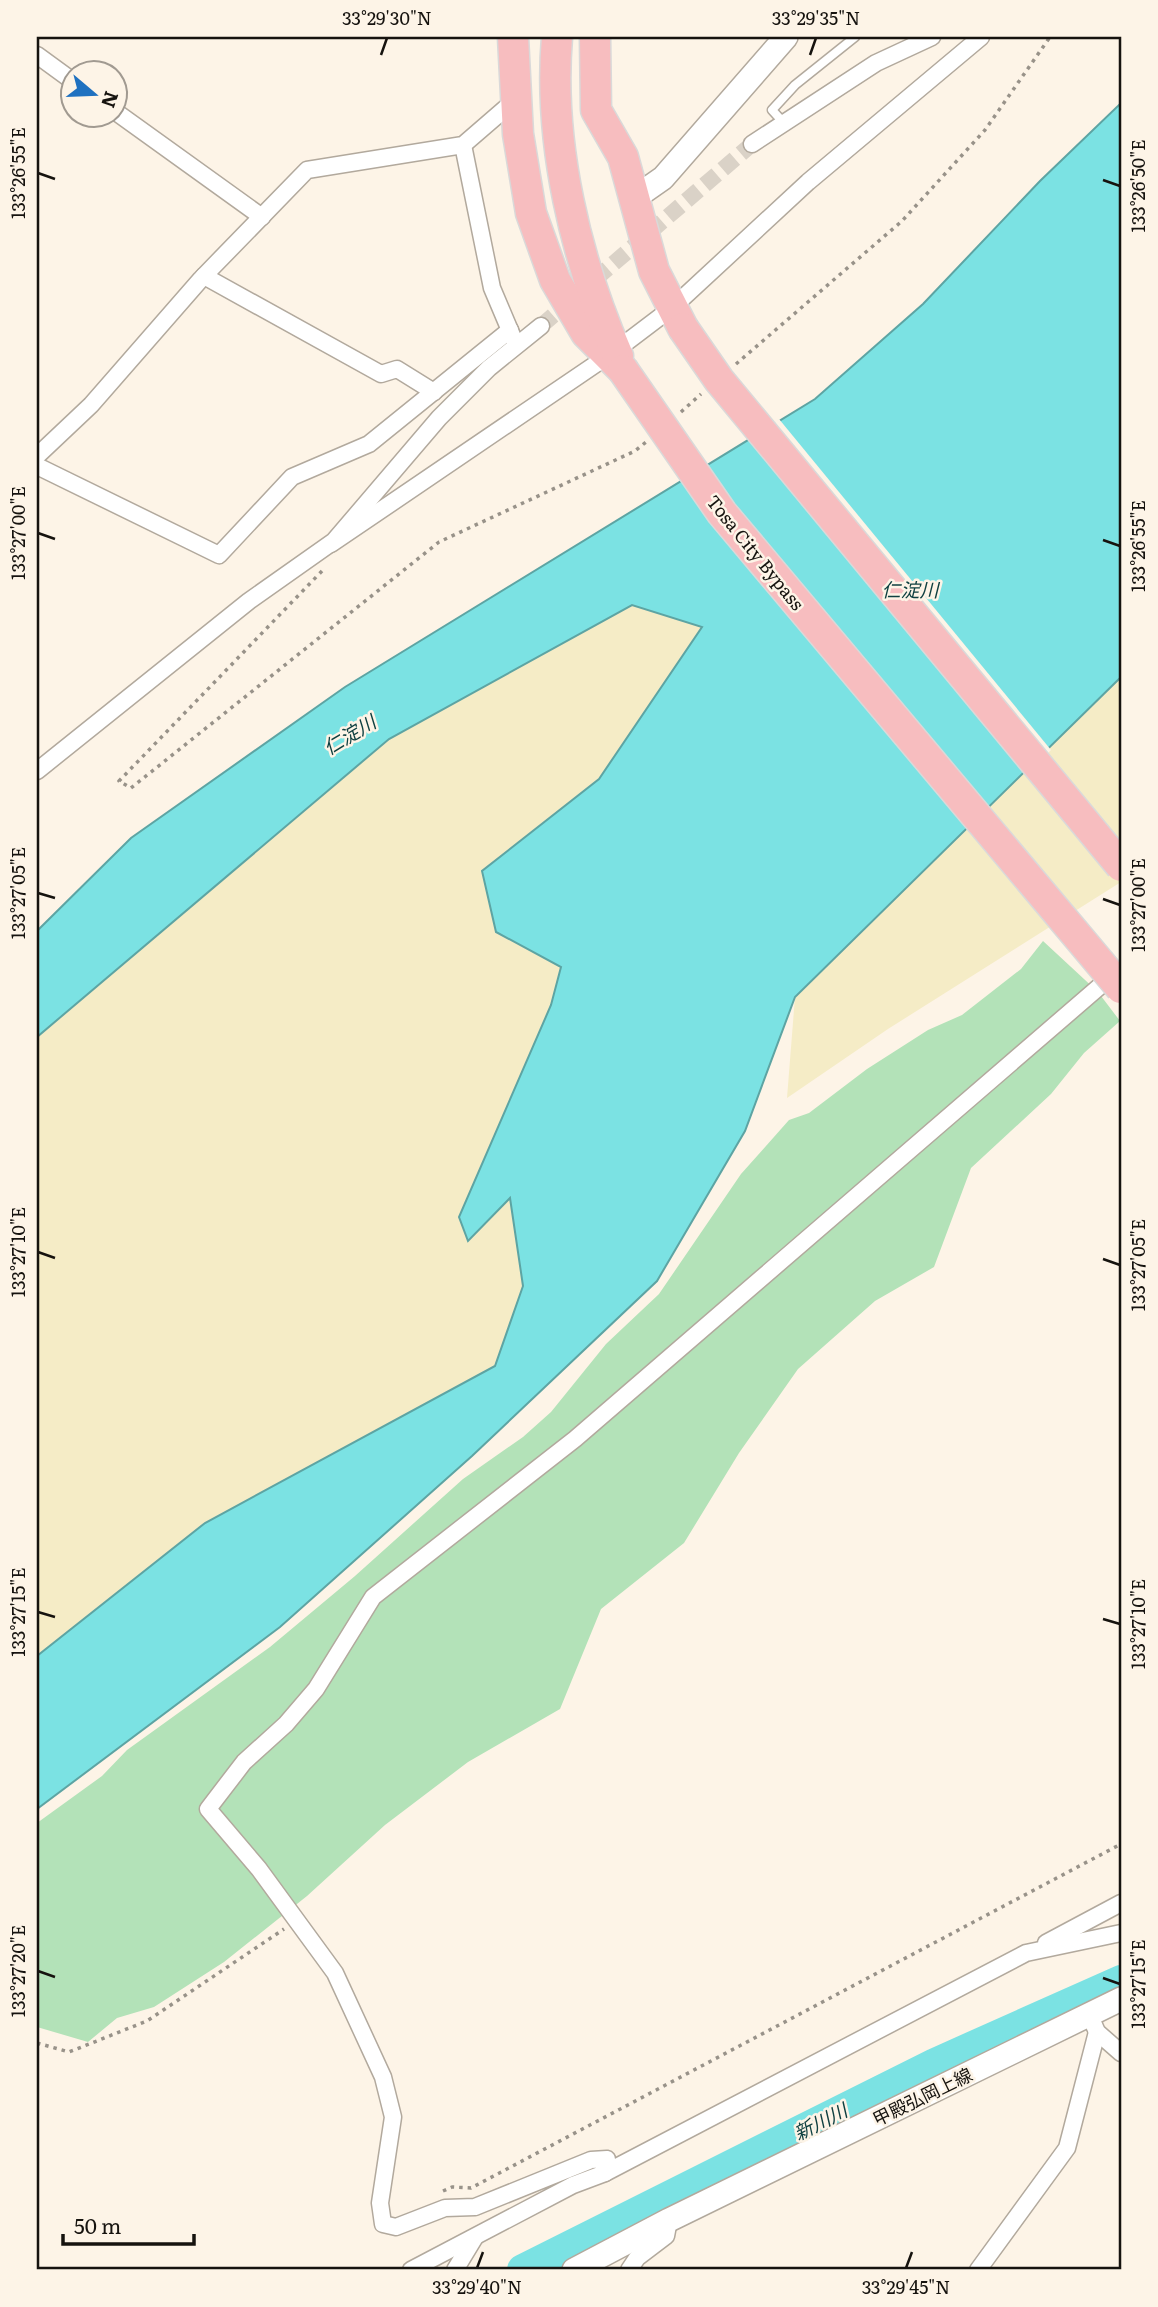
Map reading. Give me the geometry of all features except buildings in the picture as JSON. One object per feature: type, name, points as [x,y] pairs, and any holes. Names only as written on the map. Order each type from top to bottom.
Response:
[{"type":"highway","points":[[513,37],[515,100],[535,224],[555,280],[586,333],[616,359]]},
{"type":"highway","name":"Tosa City Bypass","points":[[557,37],[558,106],[572,215],[616,359],[722,513],[1121,988]]},
{"type":"highway","points":[[595,37],[596,110],[624,157],[654,271],[678,318],[719,380],[1121,866]]},
{"type":"main road","points":[[633,199],[663,178],[786,37]]},
{"type":"main road","name":"甲殿弘岡上線","points":[[574,2270],[668,2220],[1093,2023],[1121,1999]]},
{"type":"street","points":[[752,144],[876,63],[932,37]]},
{"type":"street","points":[[37,771],[249,601],[331,544],[678,318],[807,182],[981,37]]},
{"type":"street","points":[[37,55],[60,72]]},
{"type":"street","points":[[37,456],[92,405],[204,276],[307,170],[463,145],[515,100]]},
{"type":"street","points":[[130,122],[262,217]]},
{"type":"street","points":[[463,145],[492,288],[513,338]]},
{"type":"street","points":[[204,276],[381,373],[397,369],[434,392]]},
{"type":"street","points":[[37,466],[219,555],[292,477],[369,444],[434,392],[513,338],[541,326]]},
{"type":"street","points":[[331,544],[439,418],[513,338]]},
{"type":"street","points":[[605,2173],[607,2159],[591,2160],[475,2207],[445,2208],[396,2227],[383,2224],[380,2203],[393,2116],[383,2077],[335,1973],[298,1920],[208,1809],[244,1762],[286,1724],[316,1689],[373,1597],[575,1439],[1121,968]]},
{"type":"street","points":[[411,2270],[573,2185],[605,2173],[1121,1903]]},
{"type":"street","points":[[1029,1952],[1121,1933]]},
{"type":"street","points":[[1093,2023],[1121,2053]]},
{"type":"street","points":[[978,2270],[1067,2148],[1093,2023]]},
{"type":"street","points":[[629,2270],[637,2258],[666,2236],[668,2220]]},
{"type":"street","points":[[455,2270],[475,2237]]},
{"type":"lane","points":[[784,123],[772,110],[795,85],[855,37]]},
{"type":"path","points":[[728,371],[902,221],[985,131],[1050,37]]},
{"type":"path","points":[[676,415],[707,389]]},
{"type":"path","points":[[331,544],[336,556],[119,781],[131,788],[439,542],[635,451],[656,433]]},
{"type":"path","points":[[440,2193],[452,2187],[471,2188],[1121,1844]]},
{"type":"path","points":[[37,2043],[69,2052],[147,2021],[298,1920]]},
{"type":"green space","points":[[1043,941],[1098,992],[1120,1021],[1084,1053],[1051,1094],[971,1168],[934,1267],[875,1301],[798,1369],[739,1453],[684,1543],[601,1609],[560,1709],[468,1762],[385,1825],[307,1896],[224,1962],[154,2007],[117,2018],[88,2042],[37,2027],[37,1823],[102,1776],[127,1750],[270,1647],[355,1576],[463,1479],[523,1437],[551,1412],[606,1344],[659,1294],[741,1174],[789,1120],[809,1113],[867,1069],[928,1030],[962,1015],[1021,969]]},
{"type":"sand","points":[[632,605],[702,626],[599,779],[482,871],[496,931],[561,966],[551,1005],[459,1217],[468,1241],[510,1197],[523,1286],[495,1366],[205,1523],[37,1656],[37,1037],[389,739]]},
{"type":"sand","points":[[1121,677],[1121,882],[888,1029],[787,1098],[795,997]]},
{"type":"water","name":"仁淀川","points":[[1121,103],[1121,677],[795,997],[745,1131],[657,1281],[472,1456],[280,1627],[37,1809],[37,1656],[205,1523],[495,1366],[523,1286],[510,1198],[468,1241],[459,1217],[551,1005],[561,967],[496,932],[482,871],[599,779],[702,627],[632,605],[389,739],[37,1037],[37,931],[131,838],[345,687],[815,399],[923,304],[1040,181]]},
{"type":"pier","points":[[779,419],[1051,750],[1029,772],[752,436]]},
{"type":"waterway","name":"新川川","points":[[523,2270],[935,2064],[1121,1981]]},
{"type":"tunnel","points":[[541,326],[752,144]]}]
